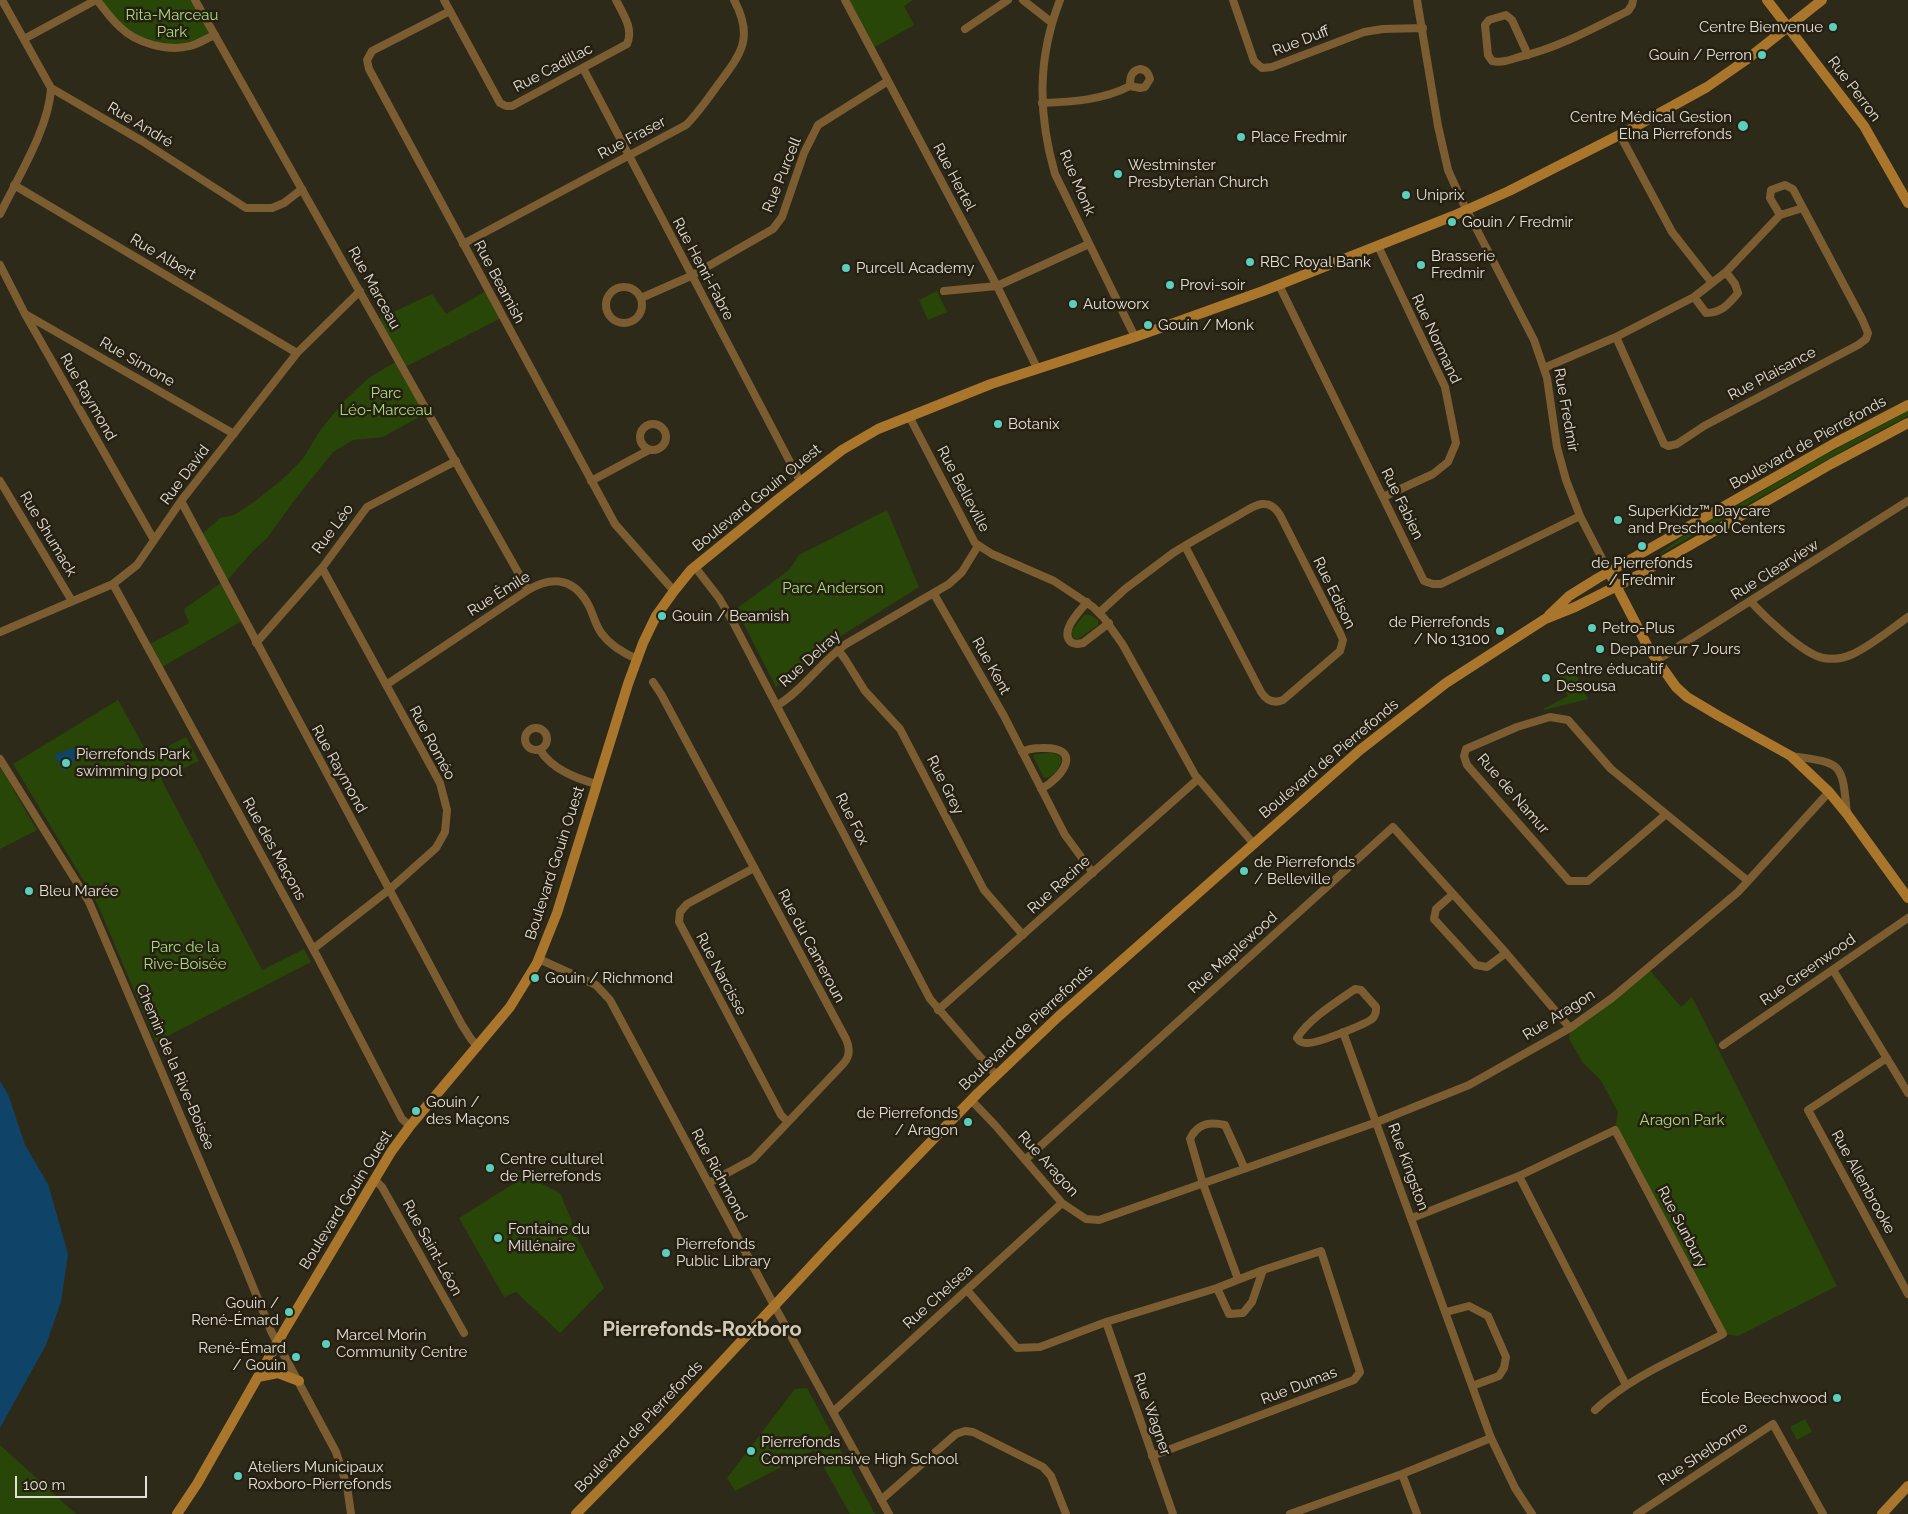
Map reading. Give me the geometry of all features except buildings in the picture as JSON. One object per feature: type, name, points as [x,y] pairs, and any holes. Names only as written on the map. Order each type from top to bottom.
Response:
[{"type":"street","points":[[0,214],[44,122],[50,104],[51,88],[2,0]]},
{"type":"street","points":[[24,39],[96,0],[120,28],[136,39],[152,44],[170,47],[190,46],[215,35]]},
{"type":"street","name":"Rue Marceau","points":[[196,0],[528,590]]},
{"type":"street","name":"Rue Cadillac","points":[[444,0],[500,103],[506,106],[512,106],[627,44],[630,30],[616,0]]},
{"type":"street","name":"Rue Fraser","points":[[463,244],[686,125],[697,115],[739,56],[744,42],[744,22],[734,0]]},
{"type":"street","name":"Rue Hertel","points":[[845,0],[997,286],[1037,368]]},
{"type":"street","points":[[965,29],[1008,0]]},
{"type":"street","points":[[1023,0],[1051,22]]},
{"type":"street","name":"Rue Monk","points":[[1060,0],[1051,22],[1043,66],[1042,103],[1044,131],[1056,174],[1135,337]]},
{"type":"street","name":"Rue Duff","points":[[1232,0],[1254,61],[1262,68],[1272,67],[1364,32],[1383,29],[1422,28]]},
{"type":"street","name":"Rue Fredmir","points":[[1417,0],[1441,144],[1451,176],[1524,318],[1544,368],[1559,455],[1566,480],[1580,516],[1649,649],[1676,687],[1687,697],[1791,756],[1829,792],[1908,898]]},
{"type":"street","points":[[1528,55],[1512,20],[1506,15],[1489,20],[1486,25],[1488,55],[1492,61],[1500,62],[1528,55],[1565,42],[1628,11],[1633,0]]},
{"type":"street","name":"Rue Perron","points":[[1767,0],[1864,126],[1908,203]]},
{"type":"street","name":"Boulevard Gouin Ouest","points":[[177,1514],[394,1148],[410,1126],[510,1007],[539,959],[557,913],[596,784],[637,659],[656,616],[695,567],[800,481],[857,439],[964,394],[1037,368],[1135,337],[1279,285],[1467,210],[1620,135],[1715,82],[1788,28],[1822,0]]},
{"type":"street","name":"Rue Beamish","points":[[450,11],[372,51],[367,60],[369,69],[615,524],[674,591]]},
{"type":"street","name":"Rue Henri-Fabre","points":[[583,68],[800,481]]},
{"type":"street","name":"Rue Purcell","points":[[641,298],[691,276],[773,229],[782,217],[804,152],[818,125],[888,81]]},
{"type":"street","points":[[1042,103],[1103,97],[1130,86]]},
{"type":"street","name":"Rue André","points":[[51,88],[142,141],[246,208],[272,208],[284,203],[302,189]]},
{"type":"street","points":[[1620,135],[1672,232],[1712,283]]},
{"type":"street","name":"Rue Albert","points":[[14,185],[297,353]]},
{"type":"street","name":"Rue Plaisance","points":[[1616,337],[1664,444],[1668,446],[1677,444],[1704,426],[1863,341],[1868,333],[1865,323],[1792,189],[1784,185],[1771,190],[1770,198],[1780,215]]},
{"type":"street","points":[[1544,368],[1616,337],[1694,297],[1726,272],[1780,215],[1803,208]]},
{"type":"street","points":[[944,291],[997,286],[1089,244]]},
{"type":"street","name":"Rue Normand","points":[[1378,246],[1445,387],[1456,443],[1448,462],[1434,474],[1383,497]]},
{"type":"street","name":"Rue Raymond","points":[[0,265],[25,314],[154,540]]},
{"type":"street","points":[[1694,297],[1706,313],[1715,313],[1727,306],[1738,293],[1735,284],[1726,272]]},
{"type":"street","name":"Rue Fabien","points":[[1279,285],[1424,581],[1441,584],[1580,516]]},
{"type":"street","points":[[621,287],[633,289],[641,298],[642,310],[640,315],[631,322],[625,324],[614,320],[607,311],[607,299],[615,289],[621,287]]},
{"type":"street","name":"Rue David","points":[[0,632],[113,584],[137,565],[180,502],[297,353],[360,291]]},
{"type":"street","name":"Rue Simone","points":[[25,314],[234,434]]},
{"type":"street","name":"Boulevard de Pierrefonds","points":[[576,1514],[970,1100],[1066,1011],[1341,766],[1402,716],[1466,670],[1545,619],[1569,596],[1835,442],[1908,405]]},
{"type":"street","name":"Rue Belleville","points":[[909,416],[967,529],[978,546],[1046,577],[1100,612],[1126,650],[1184,758],[1198,780],[1253,843]]},
{"type":"street","name":"Boulevard de Pierrefonds","points":[[1545,619],[1575,607],[1641,573],[1831,464],[1908,423]]},
{"type":"street","points":[[591,481],[649,450]]},
{"type":"street","name":"Rue Léo","points":[[256,643],[322,568],[367,507],[456,461]]},
{"type":"street","name":"Rue Shumack","points":[[0,481],[72,601]]},
{"type":"street","name":"Rue Clearview","points":[[1657,660],[1908,501]]},
{"type":"street","name":"Rue Raymond","points":[[180,502],[462,1025],[478,1047]]},
{"type":"street","name":"Rue Edison","points":[[1100,612],[1137,579],[1186,546],[1257,505],[1264,504],[1274,507],[1280,516],[1342,636],[1343,645],[1340,651],[1283,700],[1276,702],[1268,700],[1261,692],[1186,546]]},
{"type":"street","name":"Rue Delray","points":[[778,705],[838,650],[953,581],[962,572],[978,546]]},
{"type":"street","name":"Rue Fox","points":[[695,567],[723,604],[778,705],[925,990],[938,1010],[996,1075]]},
{"type":"street","name":"Rue Roméo","points":[[313,949],[390,889],[436,848],[445,832],[447,810],[440,784],[322,568]]},
{"type":"street","name":"Rue Émile","points":[[386,684],[528,590],[554,580],[565,582],[574,587],[589,606],[592,619],[603,636],[621,651],[637,659]]},
{"type":"street","name":"Rue des Maçons","points":[[113,584],[313,949],[402,1119],[410,1126]]},
{"type":"street","name":"Rue Kent","points":[[934,594],[1004,716],[1040,789],[1072,846],[1093,873]]},
{"type":"street","points":[[1086,602],[1068,629],[1071,642],[1076,644],[1083,643],[1109,623]]},
{"type":"street","points":[[1751,602],[1768,621],[1803,648],[1822,658],[1837,659],[1854,654],[1908,617]]},
{"type":"street","name":"Rue Grey","points":[[838,650],[864,692],[900,729],[987,894],[1023,935]]},
{"type":"street","name":"Rue du Cameroun","points":[[653,682],[848,1042],[849,1048],[846,1060],[753,1159],[709,1184]]},
{"type":"street","name":"Rue de Namur","points":[[1665,815],[1588,881],[1569,881],[1467,765],[1464,756],[1466,749],[1517,727],[1550,718],[1568,720],[1611,770],[1748,881]]},
{"type":"street","points":[[1022,752],[1032,749],[1052,748],[1062,750],[1066,756],[1063,770],[1053,781],[1040,789]]},
{"type":"street","points":[[540,750],[548,760],[567,773],[596,784]]},
{"type":"street","name":"Rue Fredmir","points":[[1791,756],[1824,761],[1833,765],[1840,772],[1844,780],[1847,814]]},
{"type":"street","name":"Chemin de la Rive-Boisée","points":[[0,759],[89,902],[238,1250],[262,1311],[339,1458],[348,1490],[351,1514]]},
{"type":"street","name":"Rue Racine","points":[[938,1010],[1198,780]]},
{"type":"street","name":"Rue Aragon","points":[[970,1100],[1026,1160],[1062,1203],[1086,1219],[1099,1220],[1203,1184],[1244,1167],[1377,1122],[1469,1084],[1570,1028],[1612,998],[1738,892],[1829,792]]},
{"type":"street","name":"Rue Maplewood","points":[[1026,1160],[1393,827],[1506,953],[1570,1028]]},
{"type":"street","name":"Rue Narcisse","points":[[754,868],[687,904],[680,912],[679,922],[781,1115],[788,1122]]},
{"type":"street","points":[[1453,894],[1436,909],[1434,919],[1476,965],[1486,967],[1506,953]]},
{"type":"street","name":"Rue Greenwood","points":[[1723,1045],[1908,918]]},
{"type":"street","name":"Rue Richmond","points":[[539,959],[596,986],[608,996],[775,1307],[889,1514]]},
{"type":"street","points":[[1833,970],[1908,1093]]},
{"type":"street","points":[[1355,990],[1361,990],[1376,1007],[1376,1014],[1371,1020],[1343,1032],[1309,1044],[1300,1042],[1297,1038],[1302,1030],[1329,1008],[1355,990]]},
{"type":"street","name":"Rue Kingston","points":[[1343,1032],[1491,1438],[1515,1488],[1532,1514]]},
{"type":"street","name":"Rue Allenbrooke","points":[[1887,1058],[1808,1110],[1908,1294]]},
{"type":"street","points":[[1238,1279],[1203,1184],[1190,1139],[1194,1130],[1213,1122],[1225,1124],[1244,1167]]},
{"type":"street","name":"Rue Sunbury","points":[[1412,1218],[1519,1176],[1615,1130],[1723,1334],[1626,1385],[1595,1410]]},
{"type":"street","points":[[1519,1176],[1626,1385]]},
{"type":"street","name":"Rue Saint-Léon","points":[[374,1180],[382,1187],[464,1333]]},
{"type":"street","name":"Rue Chelsea","points":[[833,1412],[1062,1203]]},
{"type":"street","name":"Rue Dumas","points":[[967,1290],[1017,1348],[1040,1347],[1106,1322],[1217,1288],[1321,1250],[1360,1372],[1354,1380],[1152,1456]]},
{"type":"street","points":[[1217,1288],[1229,1314],[1243,1313],[1252,1302],[1262,1270]]},
{"type":"street","points":[[1446,1312],[1469,1306],[1488,1316],[1506,1357],[1504,1368],[1499,1376],[1472,1386]]},
{"type":"street","name":"Rue Wagner","points":[[1106,1322],[1173,1514]]},
{"type":"street","points":[[258,1377],[278,1373],[298,1381]]},
{"type":"street","name":"Rue Shelborne","points":[[1637,1514],[1773,1424],[1822,1514]]},
{"type":"street","points":[[881,1500],[956,1434],[965,1431],[973,1432],[1043,1467],[1051,1476],[1066,1514]]},
{"type":"street","points":[[1290,1514],[1402,1474],[1491,1438]]},
{"type":"street","points":[[1402,1474],[1417,1514]]},
{"type":"street","points":[[1882,1514],[1908,1486]]},
{"type":"green space","name":"Rita-Marceau Park","points":[[101,0],[195,0],[215,35],[190,46],[152,44],[120,28]]},
{"type":"green space","points":[[845,0],[913,0],[904,6],[914,25],[871,49]]},
{"type":"green space","name":"Parc Léo-Marceau","points":[[488,290],[503,317],[405,367],[378,319],[432,294],[446,314]]},
{"type":"green space","points":[[937,291],[947,312],[928,320],[919,300]]},
{"type":"green space","name":"Parc Léo-Marceau","points":[[399,360],[426,413],[383,437],[353,440],[333,452],[268,537],[226,582],[201,535],[220,518],[234,515],[284,478],[302,460],[321,429],[346,399],[370,377]]},
{"type":"green space","points":[[1908,411],[1908,416],[1655,557],[1682,537],[1827,454]]},
{"type":"green space","name":"Parc Anderson","points":[[887,510],[919,587],[844,634],[776,687],[736,609],[789,570],[799,555]]},
{"type":"green space","points":[[221,583],[242,621],[162,667],[150,644],[189,623],[184,609]]},
{"type":"green space","points":[[1084,615],[1090,615],[1098,620],[1098,625],[1078,639],[1073,637],[1072,631]]},
{"type":"green space","points":[[1572,667],[1588,699],[1544,710],[1568,696],[1558,675]]},
{"type":"green space","name":"Parc de la Rive-Boisée","points":[[118,700],[149,756],[186,737],[199,761],[161,779],[262,970],[304,949],[311,962],[156,1042],[97,903],[13,764]]},
{"type":"green space","points":[[1052,753],[1060,756],[1062,760],[1058,769],[1051,776],[1044,778],[1033,756],[1036,754]]},
{"type":"green space","points":[[0,769],[37,830],[0,849]]},
{"type":"green space","name":"Aragon Park","points":[[1648,968],[1681,1007],[1692,997],[1837,1286],[1738,1336],[1723,1334],[1615,1130],[1618,1112],[1600,1079],[1584,1064],[1569,1039],[1570,1028]]},
{"type":"green space","points":[[526,1176],[560,1193],[571,1219],[574,1232],[604,1288],[560,1333],[516,1292],[504,1297],[459,1218]]},
{"type":"green space","points":[[807,1388],[875,1514],[850,1514],[814,1450],[735,1491],[727,1478],[795,1389]]},
{"type":"green space","points":[[1805,1419],[1812,1432],[1797,1440],[1790,1427]]},
{"type":"green space","points":[[0,1445],[76,1514],[0,1514]]},
{"type":"water","name":"Pierrefonds Park swimming pool","points":[[79,746],[83,753],[64,771],[54,755]]},
{"type":"water","points":[[0,1081],[8,1094],[25,1145],[48,1184],[68,1254],[61,1302],[46,1345],[0,1428]]},
{"type":"place","name":"Centre Bienvenue","points":[[1833,27]]},
{"type":"place","name":"Gouin / Perron","points":[[1762,55]]},
{"type":"place","name":"Centre Médical Gestion Elna Pierrefonds","points":[[1743,126]]},
{"type":"place","name":"Place Fredmir","points":[[1241,137]]},
{"type":"place","name":"Westminster Presbyterian Church","points":[[1118,174]]},
{"type":"place","name":"Uniprix","points":[[1406,195]]},
{"type":"place","name":"Gouin / Fredmir","points":[[1452,222]]},
{"type":"place","name":"RBC Royal Bank","points":[[1250,262]]},
{"type":"place","name":"Brasserie Fredmir","points":[[1421,265]]},
{"type":"place","name":"Purcell Academy","points":[[846,268]]},
{"type":"place","name":"Provi-soir","points":[[1170,285]]},
{"type":"place","name":"Autoworx","points":[[1073,304]]},
{"type":"place","name":"Gouin / Monk","points":[[1148,325]]},
{"type":"place","name":"Botanix","points":[[998,424]]},
{"type":"place","name":"SuperKidz™ Daycare and Preschool Centers","points":[[1618,520]]},
{"type":"place","name":"de Pierrefonds / Fredmir","points":[[1642,546]]},
{"type":"place","name":"Gouin / Beamish","points":[[662,616]]},
{"type":"place","name":"Petro-Plus","points":[[1592,628]]},
{"type":"place","name":"de Pierrefonds / No 13100","points":[[1500,631]]},
{"type":"place","name":"Depanneur 7 Jours","points":[[1600,649]]},
{"type":"place","name":"Centre éducatif Desousa","points":[[1546,678]]},
{"type":"place","name":"Pierrefonds Park swimming pool","points":[[66,763]]},
{"type":"place","name":"de Pierrefonds / Belleville","points":[[1244,871]]},
{"type":"place","name":"Bleu Marée","points":[[29,891]]},
{"type":"place","name":"Gouin / Richmond","points":[[535,978]]},
{"type":"place","name":"Gouin / des Maçons","points":[[416,1111]]},
{"type":"place","name":"de Pierrefonds / Aragon","points":[[968,1122]]},
{"type":"place","name":"Centre culturel de Pierrefonds","points":[[490,1168]]},
{"type":"place","name":"Fontaine du Millénaire","points":[[498,1238]]},
{"type":"place","name":"Pierrefonds Public Library","points":[[666,1253]]},
{"type":"place","name":"Gouin / René-Émard","points":[[289,1312]]},
{"type":"place","name":"Marcel Morin Community Centre","points":[[326,1344]]},
{"type":"place","name":"René-Émard / Gouin","points":[[296,1357]]},
{"type":"place","name":"École Beechwood","points":[[1837,1398]]},
{"type":"place","name":"Pierrefonds Comprehensive High School","points":[[751,1451]]},
{"type":"place","name":"Ateliers Municipaux Roxboro-Pierrefonds","points":[[238,1476]]},
{"type":"district","name":"Pierrefonds-Roxboro","points":[[702,1330]]}]
